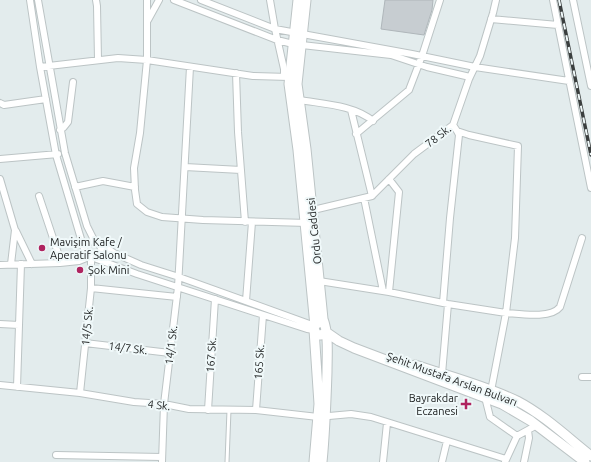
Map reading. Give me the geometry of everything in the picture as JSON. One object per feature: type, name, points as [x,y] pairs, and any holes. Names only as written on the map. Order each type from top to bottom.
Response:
[{"type":"main road","name":"Ordu Caddesi","points":[[298,0],[298,84],[306,149],[308,212],[314,306],[321,328]]},
{"type":"main road","name":"Ordu Caddesi","points":[[298,33],[306,0]]},
{"type":"main road","name":"Ordu Caddesi","points":[[297,45],[287,77],[308,212]]},
{"type":"main road","name":"Ordu Caddesi","points":[[309,223],[319,281],[323,319],[321,328],[322,462]]},
{"type":"main road","name":"Şehit Mustafa Arslan Bulvarı","points":[[321,328],[372,350],[442,374],[488,394],[574,458],[585,462]]},
{"type":"main road","name":"Şehit Mustafa Arslan Bulvarı","points":[[321,328],[339,341],[354,348],[488,394],[516,401],[538,414],[591,456]]},
{"type":"main road","name":"Ordu Caddesi","points":[[314,462],[322,416]]},
{"type":"street","points":[[30,0],[40,67],[56,155],[85,254],[91,258],[263,315],[321,328]]},
{"type":"street","points":[[0,264],[60,263],[79,261],[99,255],[102,250],[87,226],[65,153],[38,0]]},
{"type":"street","points":[[96,0],[98,60]]},
{"type":"street","points":[[147,0],[147,60],[140,134],[134,168],[137,204],[147,212],[162,217],[245,222],[309,223]]},
{"type":"street","points":[[147,22],[159,0]]},
{"type":"street","points":[[174,0],[278,40],[297,45],[391,56],[470,77]]},
{"type":"street","points":[[201,0],[275,29],[476,67],[569,80]]},
{"type":"street","points":[[40,67],[118,58],[147,60],[253,76],[287,77],[275,29],[270,0]]},
{"type":"street","points":[[356,134],[409,90],[422,56],[440,0]]},
{"type":"street","name":"78 Sk.","points":[[372,196],[414,154],[453,124],[470,77],[476,67],[496,0]]},
{"type":"street","points":[[553,0],[591,188]]},
{"type":"street","points":[[573,0],[591,86]]},
{"type":"street","points":[[491,19],[558,25]]},
{"type":"street","name":"14/1 Sk.","points":[[162,459],[164,404],[178,287],[190,67]]},
{"type":"street","points":[[236,74],[245,222]]},
{"type":"street","points":[[60,130],[66,126],[68,122],[73,82]]},
{"type":"street","points":[[0,103],[4,105],[46,99]]},
{"type":"street","points":[[300,100],[351,110],[367,115],[373,120]]},
{"type":"street","points":[[308,212],[372,196],[351,110]]},
{"type":"street","points":[[442,374],[450,218],[459,135],[453,124]]},
{"type":"street","points":[[458,131],[468,135],[518,146],[515,238],[506,314],[488,394],[490,417],[517,436]]},
{"type":"street","points":[[0,159],[65,153]]},
{"type":"street","points":[[184,167],[241,170]]},
{"type":"street","points":[[0,179],[15,230],[32,264]]},
{"type":"street","points":[[386,292],[398,192],[389,179]]},
{"type":"street","points":[[75,187],[103,181],[135,187]]},
{"type":"street","points":[[39,196],[60,263]]},
{"type":"street","points":[[364,198],[386,292]]},
{"type":"street","points":[[246,301],[252,222]]},
{"type":"street","points":[[11,264],[15,230]]},
{"type":"street","points":[[319,281],[506,314],[537,315],[553,313],[560,307],[582,238]]},
{"type":"street","points":[[84,249],[86,244],[96,241]]},
{"type":"street","points":[[96,241],[114,254],[141,265],[321,328]]},
{"type":"street","name":"14/5 Sk.","points":[[80,393],[91,288],[91,258]]},
{"type":"street","points":[[17,386],[21,264]]},
{"type":"street","points":[[91,288],[177,297]]},
{"type":"street","name":"167 Sk.","points":[[208,410],[215,299]]},
{"type":"street","name":"165 Sk.","points":[[256,410],[263,315]]},
{"type":"street","points":[[0,324],[19,325]]},
{"type":"street","name":"14/7 Sk.","points":[[85,342],[170,353]]},
{"type":"street","points":[[582,377],[591,377]]},
{"type":"street","name":"4 Sk.","points":[[0,385],[80,393],[134,402],[164,404],[189,409],[256,410],[322,416],[351,414],[371,417],[505,460]]},
{"type":"street","points":[[383,462],[387,423]]},
{"type":"street","points":[[505,460],[517,436],[533,428]]},
{"type":"street","points":[[524,462],[529,438],[533,428]]},
{"type":"street","points":[[442,462],[447,441]]},
{"type":"street","points":[[56,455],[162,459]]},
{"type":"lane","points":[[227,462],[229,410]]},
{"type":"building","points":[[385,0],[433,0],[432,10],[424,35],[381,29]]},
{"type":"railway","points":[[559,0],[591,155]]},
{"type":"place","name":"Mavişim Kafe / Aperatif Salonu","points":[[42,248]]},
{"type":"place","name":"Şok Mini","points":[[80,270]]},
{"type":"place","name":"Bayrakdar Eczanesi","points":[[466,404]]}]
